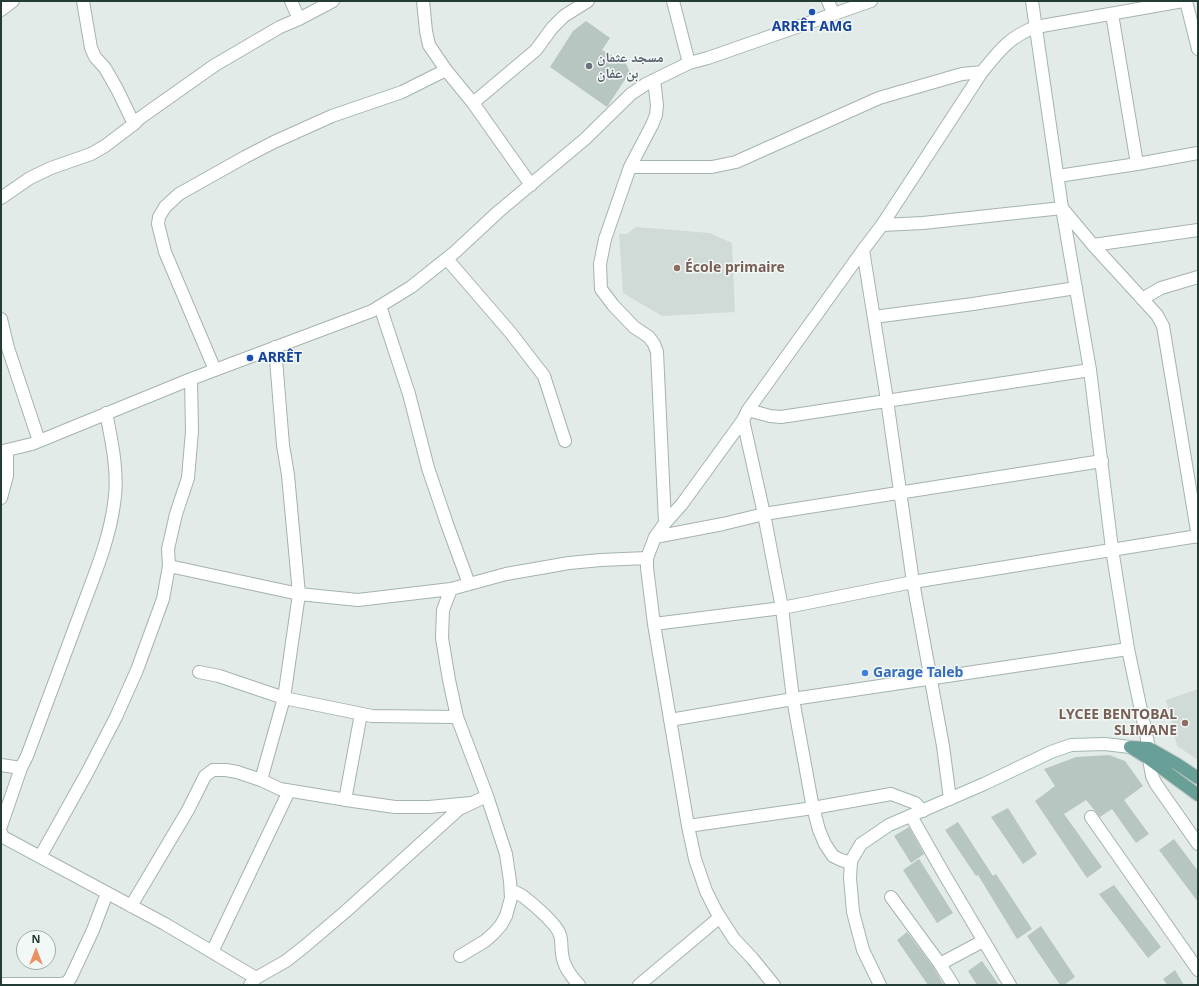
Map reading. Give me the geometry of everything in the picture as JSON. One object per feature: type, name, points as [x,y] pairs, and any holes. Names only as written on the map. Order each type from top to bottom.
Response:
[{"type":"main road","points":[[1130,747],[1177,764],[1198,778]]},
{"type":"main road","points":[[1149,753],[1198,795]]},
{"type":"street","points":[[1,10],[13,1]]},
{"type":"street","points":[[83,1],[95,57],[105,68],[134,124]]},
{"type":"street","points":[[291,1],[299,19]]},
{"type":"street","points":[[1,198],[30,178],[51,168],[91,154],[105,146],[140,118],[215,65],[280,26],[299,19],[333,1]]},
{"type":"street","points":[[423,1],[429,45],[531,184]]},
{"type":"street","points":[[473,103],[536,50],[552,28],[564,16],[588,1]]},
{"type":"street","points":[[673,1],[689,63]]},
{"type":"street","points":[[828,1],[833,13]]},
{"type":"street","points":[[1,498],[7,476],[4,451],[39,441],[191,379],[372,311],[411,287],[447,259],[498,212],[585,139],[631,94],[646,84],[689,63],[708,58],[870,1]]},
{"type":"street","points":[[1032,1],[1062,208],[1090,370],[1112,549],[1128,648],[1149,753],[1152,776],[1198,844]]},
{"type":"street","points":[[774,985],[734,939],[720,917],[706,891],[695,859],[688,826],[654,624],[647,568],[647,558],[655,537],[682,504],[882,225],[982,72],[999,51],[1012,39],[1025,31],[1036,27],[1183,1]]},
{"type":"street","points":[[1186,1],[1198,49]]},
{"type":"street","points":[[1112,14],[1137,164]]},
{"type":"street","points":[[215,370],[166,252],[158,224],[159,218],[166,207],[179,194],[274,142],[332,116],[402,92],[446,70]]},
{"type":"street","points":[[630,168],[712,167],[736,162],[879,98],[962,74],[982,72]]},
{"type":"street","points":[[654,80],[657,105],[656,115],[630,168],[605,239],[600,264],[601,289],[613,305],[634,327],[649,337],[657,352],[665,523]]},
{"type":"street","points":[[1058,176],[1198,153]]},
{"type":"street","points":[[882,225],[931,222],[1062,208]]},
{"type":"street","points":[[654,624],[782,608],[913,582],[1112,549],[1198,537],[1163,326],[1158,315],[1093,245],[1062,208]]},
{"type":"street","points":[[1093,245],[1198,230]]},
{"type":"street","points":[[863,250],[887,400],[913,582],[943,746],[950,799]]},
{"type":"street","points":[[447,259],[510,332],[544,376],[564,441]]},
{"type":"street","points":[[1142,299],[1161,288],[1198,277]]},
{"type":"street","points":[[874,317],[973,304],[1076,288]]},
{"type":"street","points":[[380,306],[409,394],[428,468],[470,584]]},
{"type":"street","points":[[1,319],[8,348],[39,441]]},
{"type":"street","points":[[262,780],[284,698],[299,594],[288,475],[283,445],[275,347]]},
{"type":"street","points":[[746,415],[781,417],[837,410],[887,400],[1090,370]]},
{"type":"street","points":[[40,857],[87,773],[116,717],[134,676],[163,599],[169,566],[168,549],[176,514],[188,478],[192,431],[191,379]]},
{"type":"street","points":[[1,826],[21,768],[57,677],[105,546],[115,503],[113,444],[106,413]]},
{"type":"street","points":[[746,415],[782,608],[793,699],[813,808],[819,830],[825,844],[833,856],[851,863]]},
{"type":"street","points":[[655,537],[764,514],[1102,461]]},
{"type":"street","points":[[169,566],[299,594],[358,600],[451,588],[506,574],[569,563],[647,558]]},
{"type":"street","points":[[451,588],[443,610],[442,638],[448,680],[457,717],[487,796],[506,854],[511,898],[506,916],[494,933],[485,941],[460,956]]},
{"type":"street","points":[[670,720],[793,699],[1128,648]]},
{"type":"street","points":[[199,672],[219,676],[284,698],[372,716],[457,717]]},
{"type":"street","points":[[345,800],[361,714]]},
{"type":"street","points":[[880,985],[863,950],[853,912],[850,878],[851,861],[861,844],[889,825],[984,784],[1051,752],[1070,745],[1105,744],[1130,747]]},
{"type":"street","points":[[1,765],[21,768]]},
{"type":"street","points":[[131,906],[188,810],[205,776],[214,770],[226,770],[262,780],[280,789],[289,791],[395,807],[429,807],[471,803]]},
{"type":"street","points":[[212,952],[289,791]]},
{"type":"street","points":[[688,826],[813,808],[891,794],[915,803],[923,811]]},
{"type":"street","points":[[1,833],[3,838],[166,924],[212,952],[253,982],[286,961],[305,946],[459,809],[487,796]]},
{"type":"street","points":[[911,816],[1010,985]]},
{"type":"street","points":[[1091,817],[1198,970]]},
{"type":"street","points":[[510,890],[523,896],[554,924],[560,935],[562,942],[562,954],[566,966],[569,973],[579,985]]},
{"type":"street","points":[[1,984],[67,983],[83,951],[107,893]]},
{"type":"street","points":[[891,897],[940,964],[953,985]]},
{"type":"street","points":[[639,985],[720,917]]},
{"type":"street","points":[[940,964],[983,941]]},
{"type":"shaded area","name":"École primaire","points":[[636,227],[710,233],[732,243],[735,312],[662,316],[623,293],[619,234],[627,234]]},
{"type":"shaded area","name":"LYCEE BENTOBAL SLIMANE","points":[[1198,689],[1198,760],[1177,746],[1166,700]]},
{"type":"building","name":"مسجد عثمان بن عفان","points":[[586,21],[610,38],[602,50],[626,64],[630,72],[607,107],[550,67],[573,31]]},
{"type":"building","points":[[1109,755],[1125,761],[1143,786],[1124,800],[1149,834],[1136,843],[1112,809],[1100,817],[1086,800],[1064,814],[1102,867],[1087,878],[1035,801],[1055,786],[1044,769],[1076,757]]},
{"type":"building","points":[[1008,808],[1037,854],[1023,864],[991,817]]},
{"type":"building","points":[[958,822],[993,876],[996,874],[1032,929],[1017,939],[978,875],[976,876],[945,830]]},
{"type":"building","points":[[909,827],[924,854],[911,863],[894,836]]},
{"type":"building","points":[[1174,839],[1198,871],[1198,902],[1159,850]]},
{"type":"building","points":[[919,859],[953,913],[937,923],[903,870]]},
{"type":"building","points":[[1114,885],[1161,947],[1148,958],[1099,894]]},
{"type":"building","points":[[1041,926],[1075,977],[1064,985],[1060,985],[1027,936]]},
{"type":"building","points":[[907,932],[934,968],[943,984],[942,985],[928,985],[897,940]]},
{"type":"building","points":[[982,961],[999,985],[977,985],[968,971]]},
{"type":"building","points":[[1175,970],[1184,985],[1167,985],[1163,979]]},
{"type":"place","name":"ARRÊT AMG","points":[[812,12]]},
{"type":"place","name":"مسجد عثمان بن عفان","points":[[589,66]]},
{"type":"place","name":"École primaire","points":[[677,268]]},
{"type":"place","name":"ARRÊT","points":[[250,358]]},
{"type":"place","name":"Garage Taleb","points":[[865,673]]},
{"type":"place","name":"LYCEE BENTOBAL SLIMANE","points":[[1185,723]]}]
